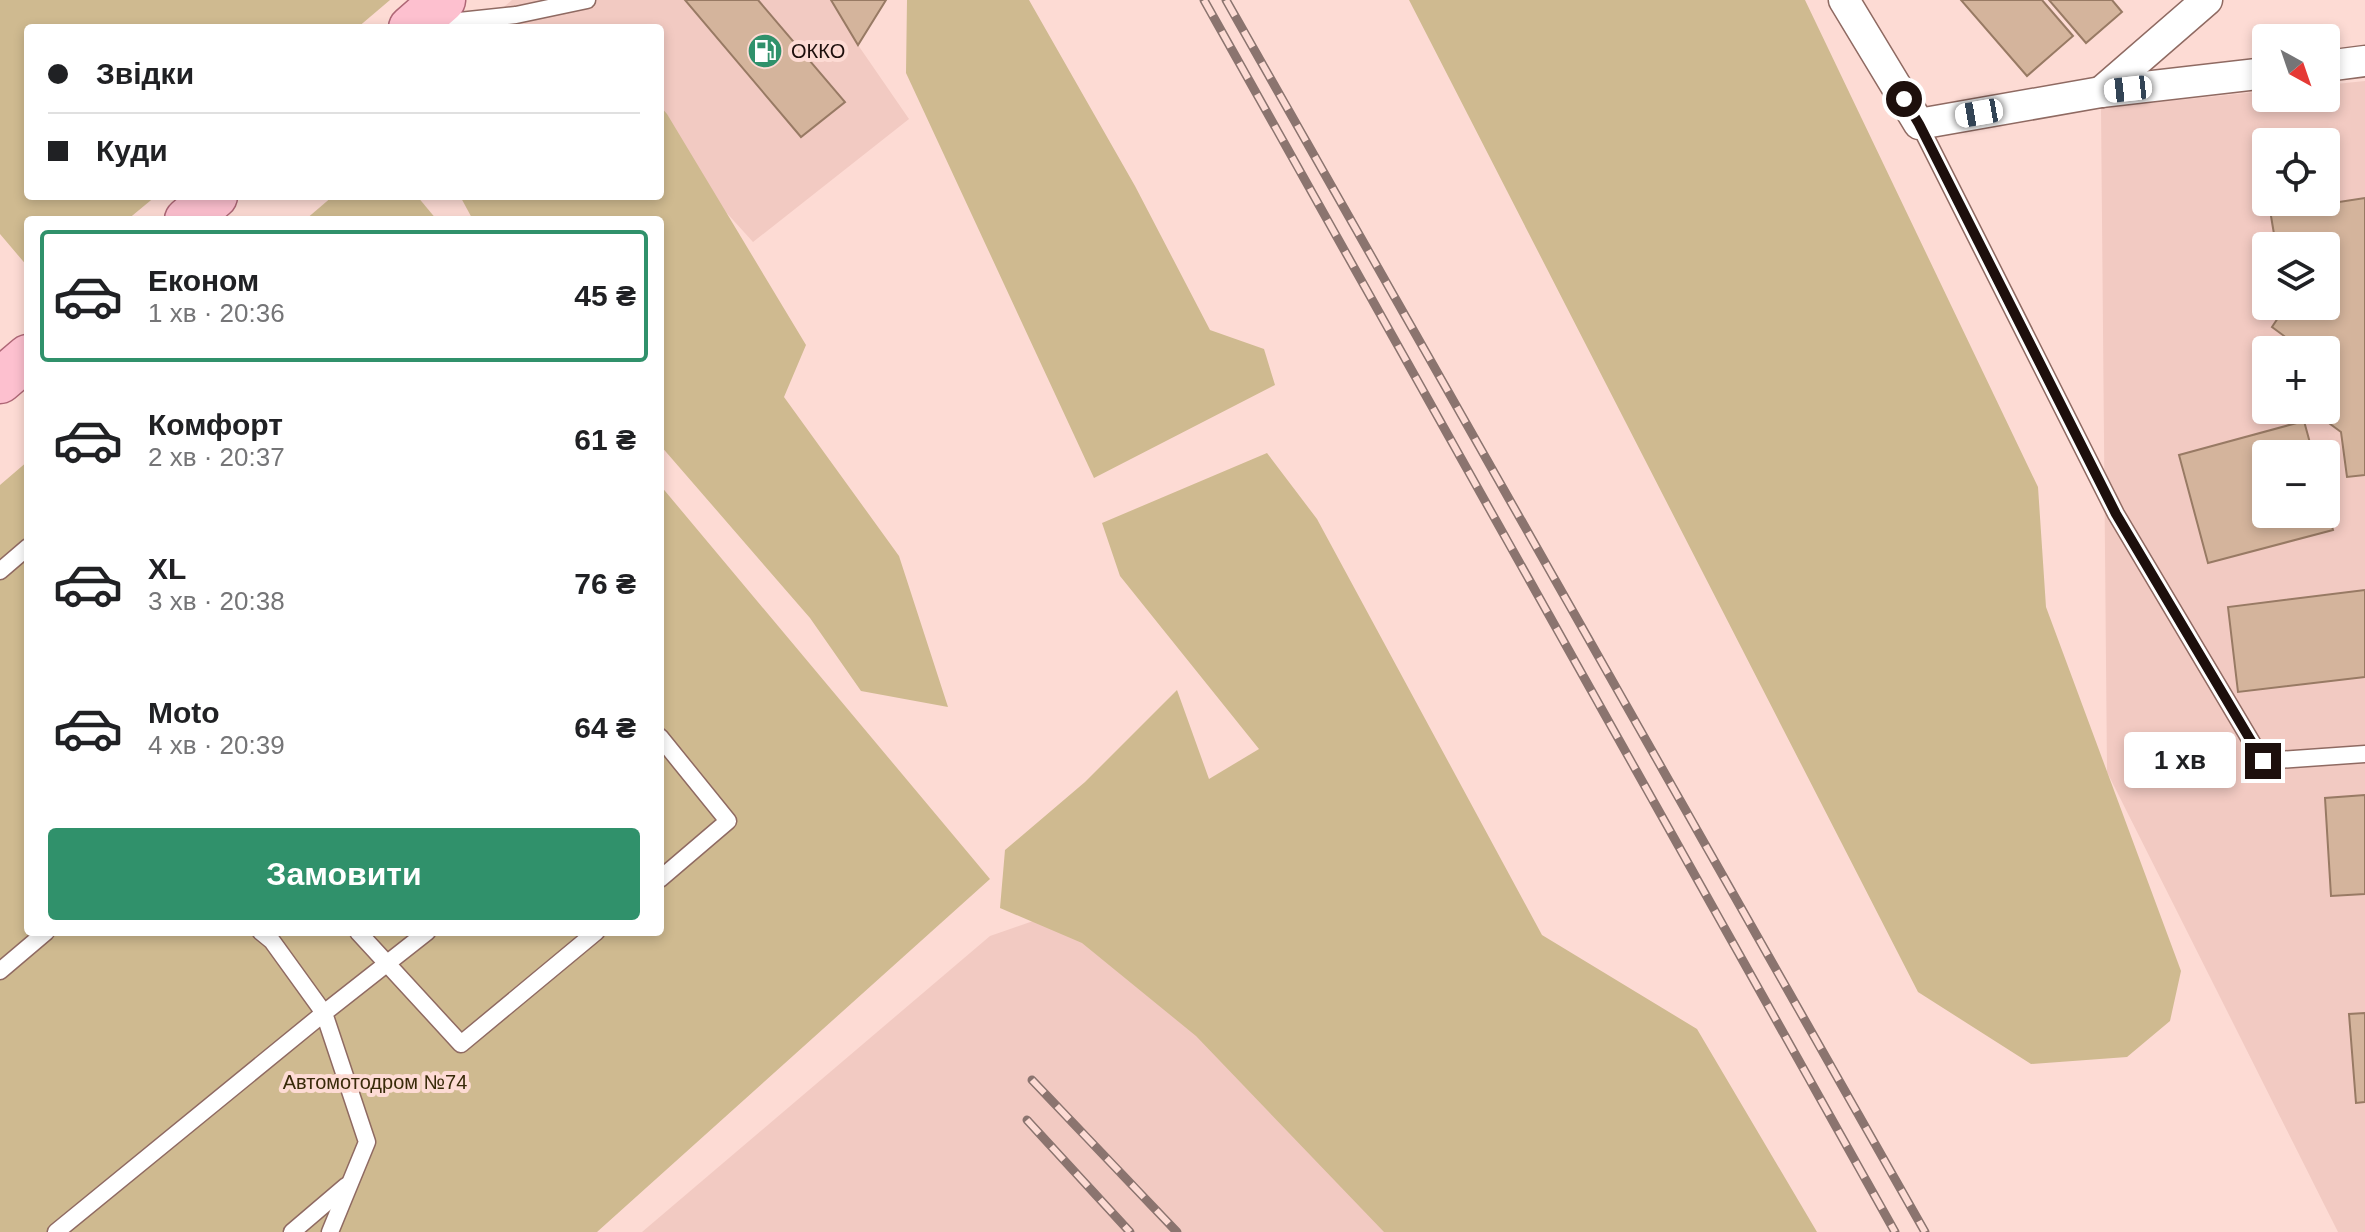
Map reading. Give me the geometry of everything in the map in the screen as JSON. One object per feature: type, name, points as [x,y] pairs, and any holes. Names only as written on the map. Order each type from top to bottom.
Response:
[{"type":"main road","points":[[192,216],[210,200]]},
{"type":"main road","points":[[0,381],[24,360]]},
{"type":"street","points":[[1844,0],[1919,124],[2101,92],[2252,75]]},
{"type":"street","points":[[2101,92],[2207,0]]},
{"type":"street","points":[[2340,64],[2365,61]]},
{"type":"lane","points":[[422,18],[516,15],[587,0]]},
{"type":"lane","points":[[1919,124],[2116,514],[2263,761],[2365,754]]},
{"type":"lane","points":[[0,571],[24,557]]},
{"type":"lane","points":[[664,742],[728,821],[664,876]]},
{"type":"lane","points":[[0,971],[41,936]]},
{"type":"lane","points":[[266,936],[324,1013],[367,1142],[330,1232]]},
{"type":"lane","points":[[362,936],[461,1044],[591,936]]},
{"type":"lane","points":[[56,1232],[422,936]]},
{"type":"lane","points":[[292,1232],[350,1182]]},
{"type":"shaded area","name":"ОККО","points":[[512,0],[831,0],[909,119],[753,242],[686,168],[664,149],[664,24],[484,24]]},
{"type":"shaded area","points":[[2365,81],[2365,1232],[2338,1232],[2107,772],[2101,108],[2252,92],[2252,112],[2340,112],[2340,84]]},
{"type":"shaded area","points":[[1059,912],[1462,1232],[642,1232],[990,936]]},
{"type":"green space","points":[[0,0],[390,0],[362,24],[24,24],[24,200],[151,200],[132,216],[24,216],[24,262],[0,234]]},
{"type":"green space","points":[[907,0],[1029,0],[1135,186],[1210,330],[1264,349],[1275,385],[1094,478],[906,73]]},
{"type":"green space","points":[[1409,0],[1805,0],[2038,487],[2046,607],[2181,971],[2170,1021],[2127,1057],[2031,1064],[1918,992]]},
{"type":"green space","points":[[664,111],[806,345],[784,397],[899,556],[948,707],[861,691],[810,618],[664,450],[664,216],[471,216],[462,200],[664,200]]},
{"type":"green space","points":[[328,200],[420,200],[434,216],[310,216]]},
{"type":"green space","points":[[1267,453],[1317,519],[1542,935],[1697,1029],[1817,1232],[1384,1232],[1196,1036],[1082,943],[1000,908],[1005,850],[1085,782],[1177,690],[1209,779],[1259,749],[1120,576],[1102,523]]},
{"type":"green space","name":"Автомотодром №74","points":[[24,464],[24,936],[664,936],[664,490],[990,879],[597,1232],[0,1232],[0,485]]},
{"type":"building","name":"ОККО","points":[[685,0],[758,0],[845,102],[801,137]]},
{"type":"building","points":[[831,0],[886,0],[858,45]]},
{"type":"building","points":[[1961,0],[2042,0],[2073,36],[2027,76]]},
{"type":"building","points":[[2049,0],[2112,0],[2122,12],[2086,43]]},
{"type":"building","points":[[2365,198],[2365,475],[2347,477],[2341,432],[2330,424],[2340,424],[2340,336],[2284,336],[2272,327],[2277,320],[2340,320],[2340,232],[2274,232],[2271,216],[2340,216],[2340,202]]},
{"type":"building","points":[[2293,424],[2305,424],[2309,440],[2252,440],[2252,528],[2333,530],[2208,563],[2179,455]]},
{"type":"building","points":[[2365,590],[2365,677],[2238,692],[2228,607]]},
{"type":"building","points":[[2365,795],[2365,894],[2331,896],[2325,798]]},
{"type":"building","points":[[2365,1013],[2365,1102],[2356,1103],[2349,1014]]},
{"type":"railway","points":[[1204,0],[1895,1232]]},
{"type":"railway","points":[[1226,0],[1925,1232]]},
{"type":"railway","points":[[1032,1080],[1177,1232]]},
{"type":"railway","points":[[1027,1120],[1130,1232]]},
{"type":"place","name":"ОККО","points":[[765,51]]},
{"type":"route","points":[[1904,99],[2116,514],[2263,761]]}]
